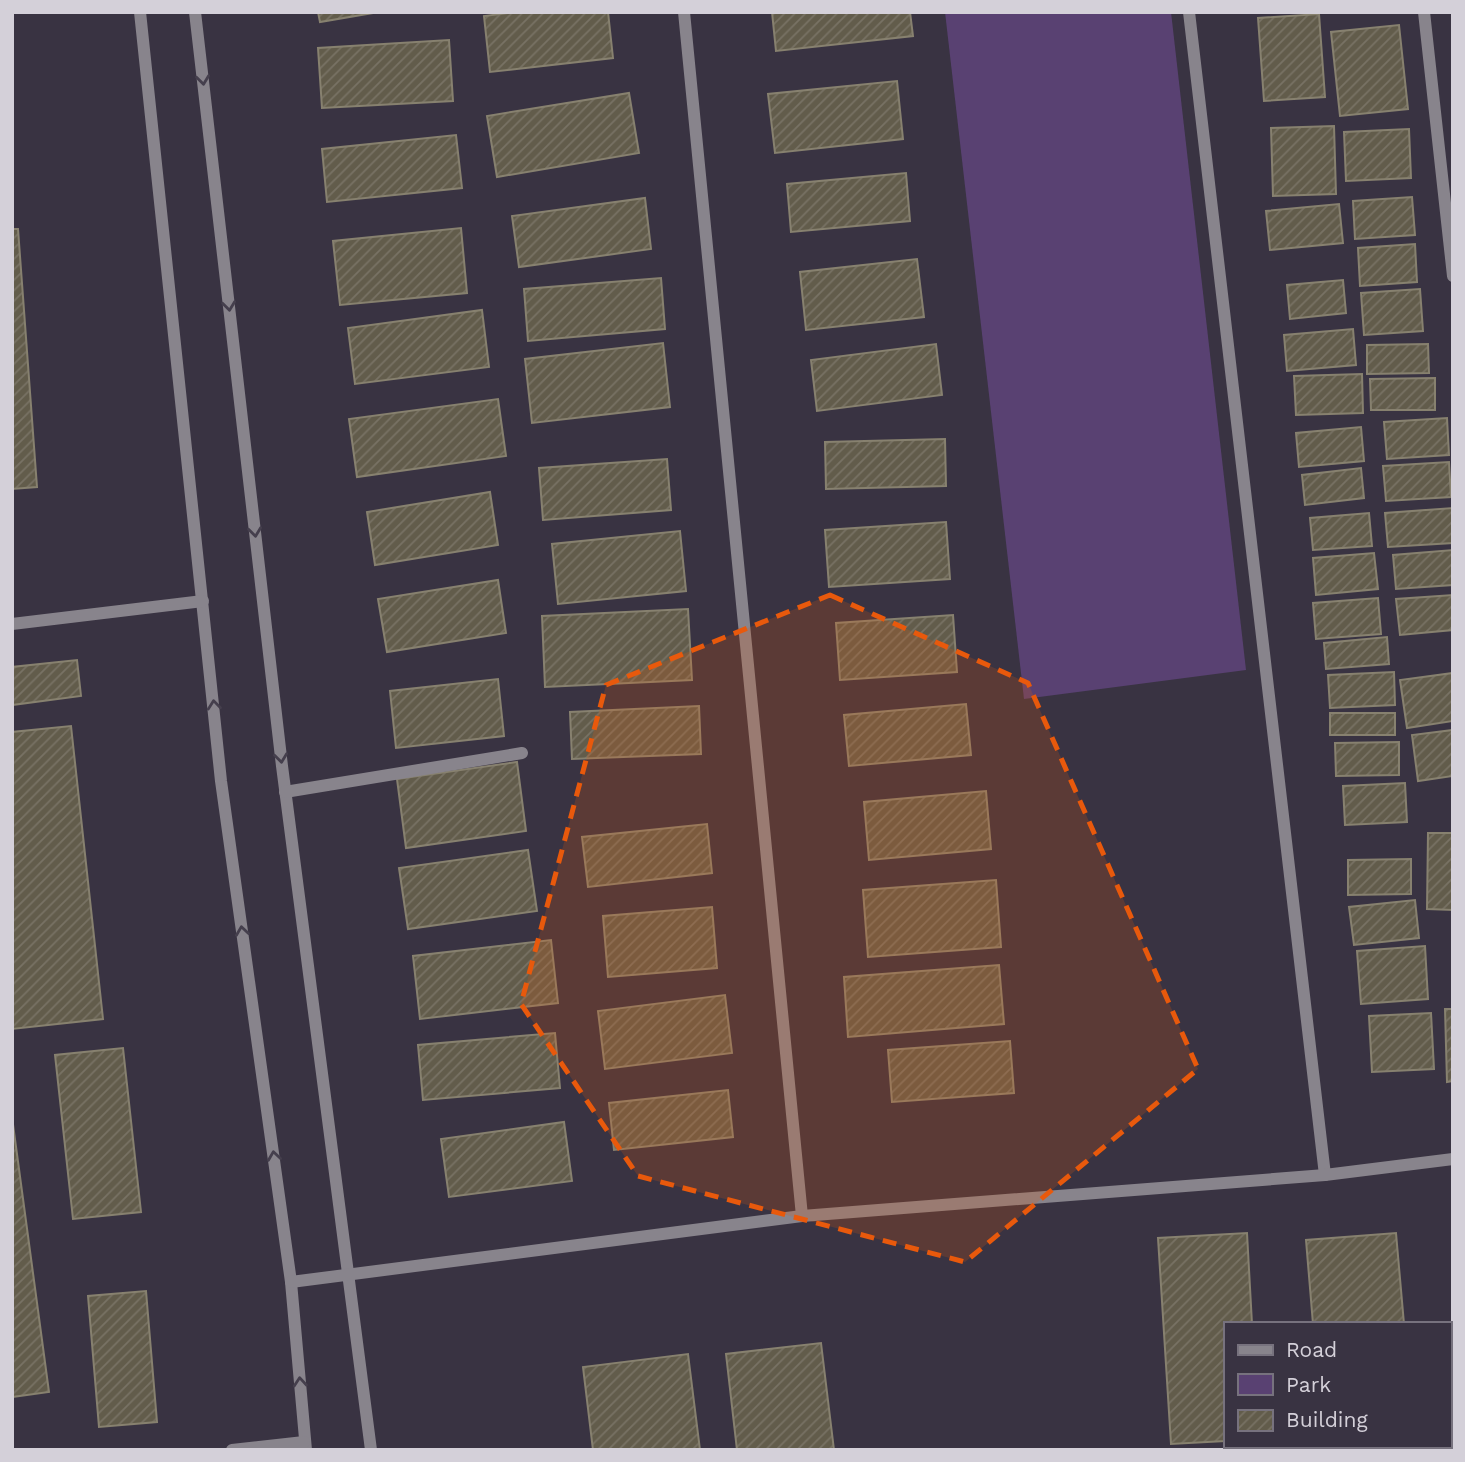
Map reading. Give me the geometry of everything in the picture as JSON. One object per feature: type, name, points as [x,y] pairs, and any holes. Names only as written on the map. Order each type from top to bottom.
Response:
[{"type":"street","points":[[140,12],[223,794],[291,1282],[305,1446],[232,1450]]},
{"type":"street","points":[[195,12],[285,792],[351,1277],[371,1450]]},
{"type":"street","points":[[684,12],[802,1216]]},
{"type":"street","points":[[1189,12],[1325,1175]]},
{"type":"street","points":[[1424,12],[1453,276]]},
{"type":"street","points":[[12,624],[203,601]]},
{"type":"street","points":[[285,792],[522,753]]},
{"type":"street","points":[[291,1282],[351,1277],[802,1216],[1325,1175],[1453,1159]]},
{"type":"highlighted area","points":[[830,595],[1028,683],[1198,1069],[965,1262],[638,1176],[521,1004],[606,685]]},
{"type":"green space","points":[[945,12],[1171,12],[1246,670],[1024,699]]},
{"type":"building","points":[[318,12],[379,12],[320,22]]},
{"type":"building","points":[[515,12],[608,12],[613,58],[490,72],[484,16]]},
{"type":"building","points":[[772,12],[910,12],[913,36],[776,51]]},
{"type":"building","points":[[1319,14],[1325,97],[1264,101],[1258,18]]},
{"type":"building","points":[[1399,25],[1408,109],[1340,116],[1331,32]]},
{"type":"building","points":[[449,40],[453,101],[322,108],[318,48]]},
{"type":"building","points":[[897,81],[903,139],[775,153],[768,94]]},
{"type":"building","points":[[629,93],[639,153],[497,177],[487,116]]},
{"type":"building","points":[[1334,126],[1336,194],[1273,196],[1271,128]]},
{"type":"building","points":[[1409,129],[1411,178],[1346,181],[1344,132]]},
{"type":"building","points":[[456,135],[462,188],[327,202],[322,149]]},
{"type":"building","points":[[906,173],[910,221],[791,232],[787,184]]},
{"type":"building","points":[[1412,197],[1415,235],[1355,239],[1353,201]]},
{"type":"building","points":[[645,198],[651,249],[519,267],[512,216]]},
{"type":"building","points":[[1339,204],[1343,243],[1270,250],[1266,211]]},
{"type":"building","points":[[461,228],[467,293],[340,305],[333,241]]},
{"type":"building","points":[[12,229],[18,229],[37,487],[12,489]]},
{"type":"building","points":[[1415,244],[1417,282],[1360,286],[1358,248]]},
{"type":"building","points":[[917,259],[924,317],[806,330],[800,272]]},
{"type":"building","points":[[661,278],[665,329],[528,341],[524,289]]},
{"type":"building","points":[[1343,280],[1346,313],[1290,319],[1287,285]]},
{"type":"building","points":[[1420,289],[1423,331],[1364,335],[1361,293]]},
{"type":"building","points":[[482,310],[489,367],[355,384],[348,328]]},
{"type":"building","points":[[1353,329],[1356,365],[1287,371],[1284,335]]},
{"type":"building","points":[[663,343],[670,407],[532,423],[525,359]]},
{"type":"building","points":[[936,344],[942,395],[817,411],[811,360]]},
{"type":"building","points":[[1428,344],[1429,373],[1367,374],[1367,345]]},
{"type":"building","points":[[1362,374],[1363,413],[1296,415],[1294,376]]},
{"type":"building","points":[[1435,378],[1435,410],[1371,410],[1370,379]]},
{"type":"building","points":[[498,399],[506,456],[357,477],[349,419]]},
{"type":"building","points":[[1447,418],[1449,455],[1387,459],[1384,422]]},
{"type":"building","points":[[1361,427],[1364,461],[1299,467],[1296,433]]},
{"type":"building","points":[[945,439],[946,486],[826,489],[825,442]]},
{"type":"building","points":[[667,459],[671,510],[543,520],[539,468]]},
{"type":"building","points":[[1449,462],[1451,497],[1386,501],[1383,466]]},
{"type":"building","points":[[1361,468],[1364,498],[1305,505],[1302,475]]},
{"type":"building","points":[[490,492],[498,545],[375,565],[367,512]]},
{"type":"building","points":[[1453,508],[1453,543],[1388,547],[1385,513]]},
{"type":"building","points":[[1369,513],[1372,546],[1313,550],[1310,518]]},
{"type":"building","points":[[946,522],[950,579],[829,587],[825,530]]},
{"type":"building","points":[[680,531],[686,591],[558,604],[552,544]]},
{"type":"building","points":[[1453,550],[1453,585],[1396,589],[1393,555]]},
{"type":"building","points":[[1374,553],[1378,589],[1316,595],[1313,558]]},
{"type":"building","points":[[498,580],[506,633],[387,652],[378,599]]},
{"type":"building","points":[[1453,595],[1453,630],[1400,635],[1396,599]]},
{"type":"building","points":[[1378,598],[1381,634],[1316,639],[1313,603]]},
{"type":"building","points":[[688,609],[692,680],[545,687],[542,616]]},
{"type":"building","points":[[953,615],[957,672],[840,680],[836,623]]},
{"type":"building","points":[[1387,637],[1389,664],[1326,669],[1324,643]]},
{"type":"building","points":[[77,660],[81,696],[12,705],[12,667]]},
{"type":"building","points":[[1394,672],[1395,705],[1330,708],[1328,675]]},
{"type":"building","points":[[1453,673],[1453,721],[1407,728],[1400,680]]},
{"type":"building","points":[[498,679],[504,736],[396,748],[390,691]]},
{"type":"building","points":[[966,704],[971,755],[849,766],[844,715]]},
{"type":"building","points":[[699,706],[701,754],[572,759],[570,712]]},
{"type":"building","points":[[1330,713],[1395,713],[1395,735],[1330,735]]},
{"type":"building","points":[[71,726],[103,1019],[12,1029],[12,732]]},
{"type":"building","points":[[1453,730],[1453,776],[1418,781],[1412,735]]},
{"type":"building","points":[[1399,742],[1399,775],[1336,776],[1335,743]]},
{"type":"building","points":[[517,762],[526,831],[406,848],[397,779]]},
{"type":"building","points":[[1405,783],[1407,822],[1345,825],[1343,786]]},
{"type":"building","points":[[986,791],[991,849],[869,860],[864,802]]},
{"type":"building","points":[[707,824],[712,873],[588,887],[582,837]]},
{"type":"building","points":[[1428,833],[1453,833],[1453,910],[1427,909]]},
{"type":"building","points":[[528,850],[537,911],[408,929],[399,868]]},
{"type":"building","points":[[1411,859],[1411,894],[1348,895],[1348,860]]},
{"type":"building","points":[[996,880],[1001,947],[868,957],[863,890]]},
{"type":"building","points":[[1415,900],[1419,938],[1354,945],[1349,907]]},
{"type":"building","points":[[712,907],[717,968],[608,977],[603,916]]},
{"type":"building","points":[[551,940],[558,1003],[420,1019],[413,956]]},
{"type":"building","points":[[1425,946],[1428,999],[1361,1004],[1357,951]]},
{"type":"building","points":[[999,965],[1004,1024],[848,1037],[844,977]]},
{"type":"building","points":[[725,995],[732,1053],[605,1069],[598,1011]]},
{"type":"building","points":[[1445,1009],[1453,1009],[1453,1081],[1447,1082]]},
{"type":"building","points":[[1431,1013],[1434,1069],[1372,1072],[1369,1016]]},
{"type":"building","points":[[555,1033],[560,1088],[423,1100],[418,1045]]},
{"type":"building","points":[[1010,1041],[1014,1093],[892,1102],[888,1050]]},
{"type":"building","points":[[123,1048],[141,1212],[73,1219],[55,1055]]},
{"type":"building","points":[[728,1090],[733,1137],[614,1150],[609,1103]]},
{"type":"building","points":[[12,1117],[49,1392],[12,1397]]},
{"type":"building","points":[[564,1122],[572,1181],[449,1197],[441,1139]]},
{"type":"building","points":[[1247,1233],[1252,1322],[1224,1322],[1224,1441],[1171,1444],[1158,1238]]},
{"type":"building","points":[[1396,1233],[1404,1322],[1313,1322],[1306,1240]]},
{"type":"building","points":[[146,1291],[157,1422],[99,1427],[88,1296]]},
{"type":"building","points":[[821,1343],[834,1450],[737,1450],[726,1354]]},
{"type":"building","points":[[688,1354],[700,1450],[593,1450],[583,1367]]},
{"type":"building","points":[[1324,1448],[1414,1448],[1414,1450]]}]
